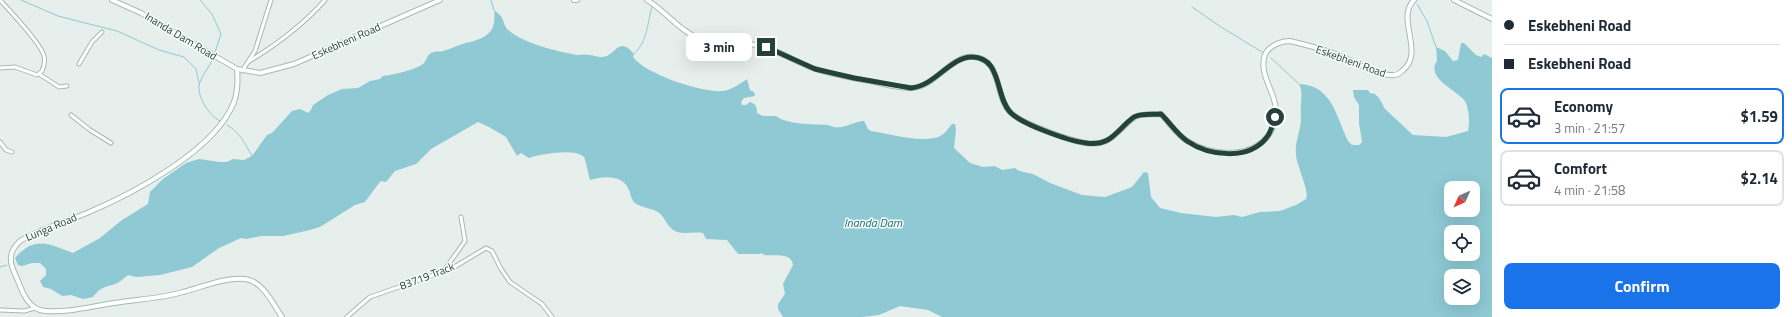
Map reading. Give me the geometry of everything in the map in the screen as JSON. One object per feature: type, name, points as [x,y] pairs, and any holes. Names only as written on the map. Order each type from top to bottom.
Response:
[{"type":"street","points":[[0,0],[15,15],[43,53],[45,60],[44,66],[39,74]]},
{"type":"street","name":"Inanda Dam Road","points":[[113,0],[141,13],[240,70],[250,72]]},
{"type":"street","points":[[248,62],[258,43],[272,0]]},
{"type":"street","points":[[240,70],[248,62],[288,35],[325,0]]},
{"type":"street","name":"Eskebheni Road","points":[[250,72],[271,71],[294,64],[440,0]]},
{"type":"street","name":"Eskebheni Road","points":[[647,0],[679,26],[702,38],[756,45],[774,50],[815,69],[894,86],[918,87],[929,82],[957,61],[964,58],[978,58],[985,60],[994,69],[1000,94],[1007,108],[1012,114],[1024,122],[1076,141],[1094,144],[1109,140],[1135,117],[1146,114],[1161,114],[1188,142],[1206,150],[1228,154],[1242,152],[1257,146],[1271,131],[1276,109],[1265,75],[1264,60],[1270,49],[1283,41],[1290,41],[1339,55],[1384,74],[1396,75],[1406,68],[1411,56],[1408,16],[1409,8],[1414,0]]},
{"type":"street","points":[[1454,0],[1492,19]]},
{"type":"street","points":[[79,64],[92,42],[102,32]]},
{"type":"street","points":[[0,68],[16,67],[39,74],[59,87],[67,86]]},
{"type":"street","name":"Lunga Road","points":[[35,308],[21,289],[11,265],[10,254],[15,245],[24,238],[118,199],[148,183],[188,155],[208,139],[225,119],[231,109],[237,90],[240,70]]},
{"type":"street","points":[[71,115],[90,130],[111,143]]},
{"type":"street","points":[[0,142],[6,150],[12,152]]},
{"type":"street","points":[[443,272],[465,241],[461,217]]},
{"type":"street","name":"83719 Track","points":[[347,317],[363,302],[377,294],[451,269],[484,248],[490,249],[510,282],[542,304],[552,317]]},
{"type":"street","points":[[0,310],[24,311],[35,308],[45,311],[55,311],[86,308],[161,297],[230,280],[246,279],[254,282],[263,289],[282,317]]},
{"type":"water","name":"Inanda Dam","points":[[494,10],[501,16],[508,30],[515,35],[550,49],[577,55],[601,57],[610,54],[620,46],[624,46],[634,54],[633,57],[639,63],[649,70],[688,86],[714,91],[723,91],[747,79],[750,90],[754,92],[755,96],[744,98],[741,102],[742,105],[746,105],[750,102],[756,106],[757,113],[763,116],[776,116],[793,123],[843,127],[864,121],[868,129],[871,131],[913,139],[930,139],[938,137],[946,132],[952,124],[955,124],[956,129],[954,148],[970,163],[983,167],[995,166],[1002,170],[1015,168],[1019,171],[1033,174],[1050,183],[1082,195],[1105,197],[1132,187],[1144,172],[1148,173],[1151,197],[1160,208],[1181,213],[1216,217],[1234,215],[1242,217],[1260,212],[1280,211],[1296,205],[1306,199],[1307,196],[1305,185],[1296,155],[1296,144],[1301,122],[1301,92],[1299,84],[1310,86],[1319,90],[1326,96],[1336,112],[1348,141],[1352,145],[1359,145],[1362,142],[1359,123],[1359,105],[1354,97],[1353,90],[1368,90],[1370,93],[1375,94],[1385,109],[1413,135],[1446,137],[1468,131],[1469,116],[1465,101],[1444,84],[1435,73],[1434,67],[1437,61],[1436,47],[1445,51],[1453,61],[1458,60],[1461,43],[1464,43],[1476,55],[1481,57],[1484,54],[1492,58],[1492,317],[942,317],[928,310],[900,306],[879,315],[862,317],[783,317],[778,309],[778,304],[785,294],[783,284],[793,265],[792,261],[786,256],[764,255],[762,253],[738,254],[727,240],[706,239],[703,233],[682,233],[675,231],[658,212],[635,203],[629,190],[622,181],[606,177],[590,180],[585,158],[580,154],[566,152],[529,158],[521,153],[517,156],[506,137],[478,122],[431,149],[416,164],[395,171],[386,182],[381,181],[379,183],[365,202],[355,205],[320,227],[283,236],[261,236],[246,239],[241,238],[219,248],[192,267],[160,275],[137,277],[128,275],[120,282],[98,291],[93,297],[83,299],[71,295],[62,296],[51,289],[43,287],[40,281],[46,275],[46,269],[40,263],[32,263],[22,266],[18,265],[15,258],[29,246],[36,244],[49,245],[73,253],[100,238],[122,220],[148,204],[150,192],[163,179],[186,163],[199,159],[220,162],[227,162],[233,159],[244,160],[252,156],[267,135],[272,133],[292,111],[300,109],[308,113],[313,105],[328,95],[342,89],[358,88],[370,81],[380,79],[383,76],[421,66],[432,53],[479,39],[489,33],[494,24]]},
{"type":"waterway","points":[[21,0],[58,16],[117,31],[159,50],[184,57],[196,69],[199,83]]},
{"type":"waterway","points":[[200,0],[212,14],[221,34],[215,52]]},
{"type":"waterway","points":[[491,0],[494,10]]},
{"type":"waterway","points":[[1417,4],[1427,21],[1436,47]]},
{"type":"waterway","points":[[634,54],[639,49],[645,38],[652,7]]},
{"type":"waterway","points":[[1192,7],[1262,52]]},
{"type":"waterway","points":[[1271,58],[1299,84]]},
{"type":"waterway","points":[[213,59],[200,82],[199,92],[208,110],[220,121]]},
{"type":"waterway","points":[[227,125],[238,134],[252,156]]},
{"type":"waterway","points":[[0,267],[7,265]]},
{"type":"route","points":[[766,47],[782,53],[808,67],[831,74],[911,88],[922,86],[957,61],[964,58],[972,57],[985,60],[994,69],[1003,102],[1016,118],[1087,144],[1094,144],[1109,140],[1135,117],[1146,114],[1161,114],[1182,138],[1188,142],[1206,150],[1218,153],[1235,154],[1251,149],[1262,142],[1271,131],[1275,117]]}]
